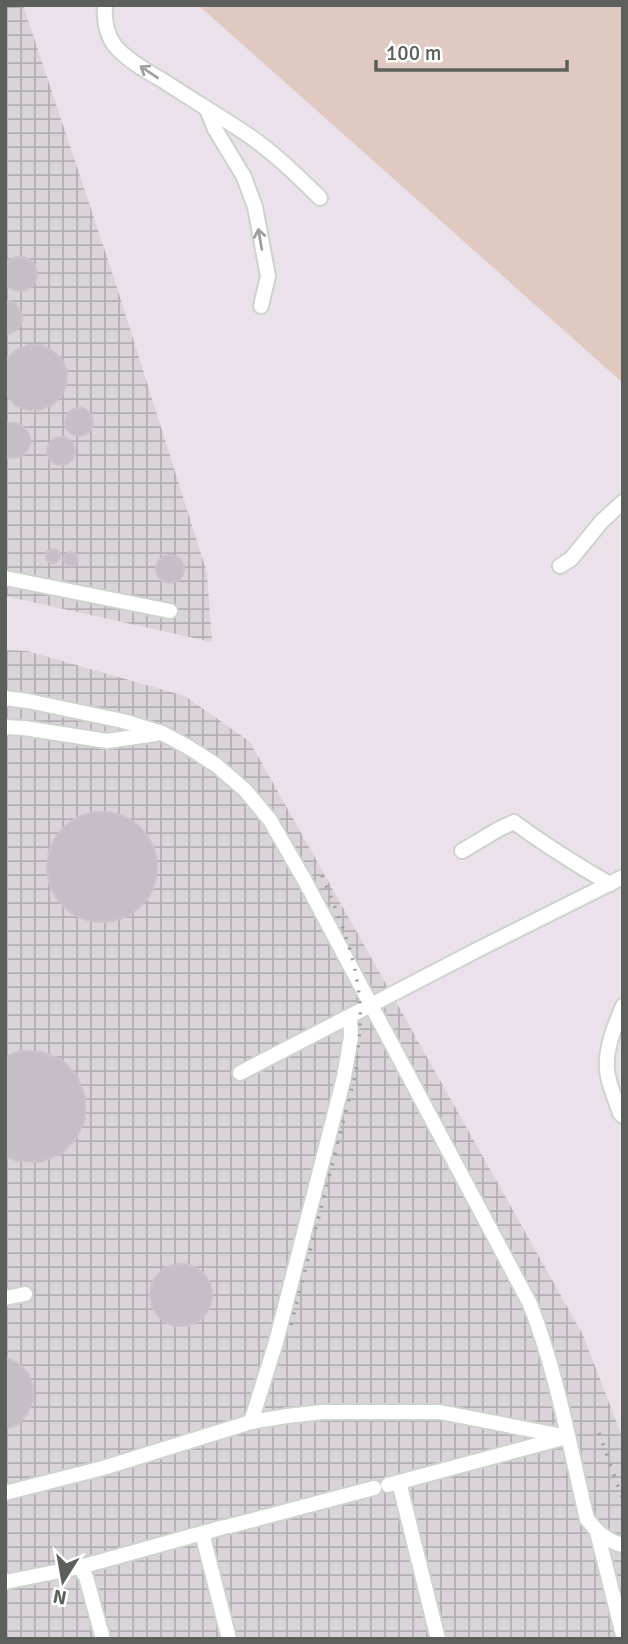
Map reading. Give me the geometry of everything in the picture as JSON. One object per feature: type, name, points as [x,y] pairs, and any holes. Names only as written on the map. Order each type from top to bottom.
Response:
[{"type":"street","points":[[105,5],[107,33],[122,53],[242,131],[286,165],[320,198]]},
{"type":"street","points":[[206,109],[244,177],[255,207],[268,276],[261,306]]},
{"type":"street","points":[[559,566],[571,559],[602,521],[623,502]]},
{"type":"street","points":[[5,578],[170,611]]},
{"type":"street","points":[[5,698],[123,721],[162,733],[216,765],[245,790],[270,820],[372,1005],[530,1304],[540,1329],[587,1519],[597,1532],[616,1544],[623,1545]]},
{"type":"street","points":[[5,727],[107,741],[162,733]]},
{"type":"street","points":[[462,851],[514,822],[562,855],[616,881]]},
{"type":"street","points":[[240,1073],[616,881]]},
{"type":"street","points":[[623,1006],[614,1027],[607,1071],[623,1116]]},
{"type":"street","points":[[251,1422],[276,1342],[347,1068],[351,1037],[350,1016]]},
{"type":"street","points":[[5,1298],[25,1294]]},
{"type":"street","points":[[5,1493],[103,1468],[251,1422],[322,1412],[440,1412],[568,1437]]},
{"type":"street","points":[[5,1581],[80,1567],[568,1437]]},
{"type":"street","points":[[387,1485],[438,1639]]},
{"type":"street","points":[[597,1532],[623,1634]]},
{"type":"street","points":[[202,1533],[229,1639]]},
{"type":"street","points":[[80,1567],[86,1577],[103,1639]]},
{"type":"shaded area","points":[[5,5],[23,5],[112,272],[207,573],[212,642],[5,596]]},
{"type":"shaded area","points":[[198,5],[623,5],[623,383]]},
{"type":"shaded area","points":[[5,650],[27,651],[185,696],[250,742],[583,1335],[623,1439],[623,1639],[5,1639]]},
{"type":"building","points":[[20,257],[32,262],[37,274],[32,286],[20,291],[8,286],[3,274],[8,262]]},
{"type":"building","points":[[5,300],[15,303],[22,314],[19,327],[8,334],[5,334]]},
{"type":"building","points":[[28,345],[41,345],[53,351],[62,360],[67,372],[66,385],[61,396],[52,405],[40,410],[27,410],[15,405],[5,393],[5,362],[16,350]]},
{"type":"building","points":[[79,408],[89,412],[93,422],[89,432],[79,436],[69,432],[65,422],[69,412]]},
{"type":"building","points":[[5,424],[22,426],[30,437],[30,444],[22,456],[5,457]]},
{"type":"building","points":[[61,437],[71,441],[75,451],[71,461],[61,465],[51,461],[47,451],[51,441]]},
{"type":"building","points":[[53,549],[58,551],[58,561],[53,563],[48,561],[46,556],[48,551]]},
{"type":"building","points":[[71,552],[76,554],[76,564],[71,566],[66,564],[64,559],[66,554]]},
{"type":"building","points":[[170,555],[180,559],[184,569],[180,579],[170,583],[160,579],[156,569],[160,559]]},
{"type":"building","points":[[102,812],[123,816],[141,828],[153,846],[157,867],[153,888],[141,906],[123,918],[102,922],[81,918],[63,906],[51,888],[47,867],[51,846],[63,828],[81,816]]},
{"type":"building","points":[[20,1051],[42,1052],[62,1060],[77,1076],[85,1097],[85,1119],[76,1139],[61,1154],[40,1162],[18,1161],[5,1156],[5,1057]]},
{"type":"building","points":[[175,1264],[187,1264],[203,1273],[210,1283],[210,1307],[203,1317],[187,1326],[175,1326],[164,1321],[155,1312],[150,1301],[150,1289],[155,1278],[164,1269]]},
{"type":"building","points":[[5,1357],[18,1363],[28,1373],[33,1387],[33,1401],[27,1414],[17,1425],[5,1429]]},
{"type":"railway","points":[[291,1325],[356,1072],[360,1031],[358,988],[351,953],[319,869]]},
{"type":"railway","points":[[599,1433],[623,1500]]}]
